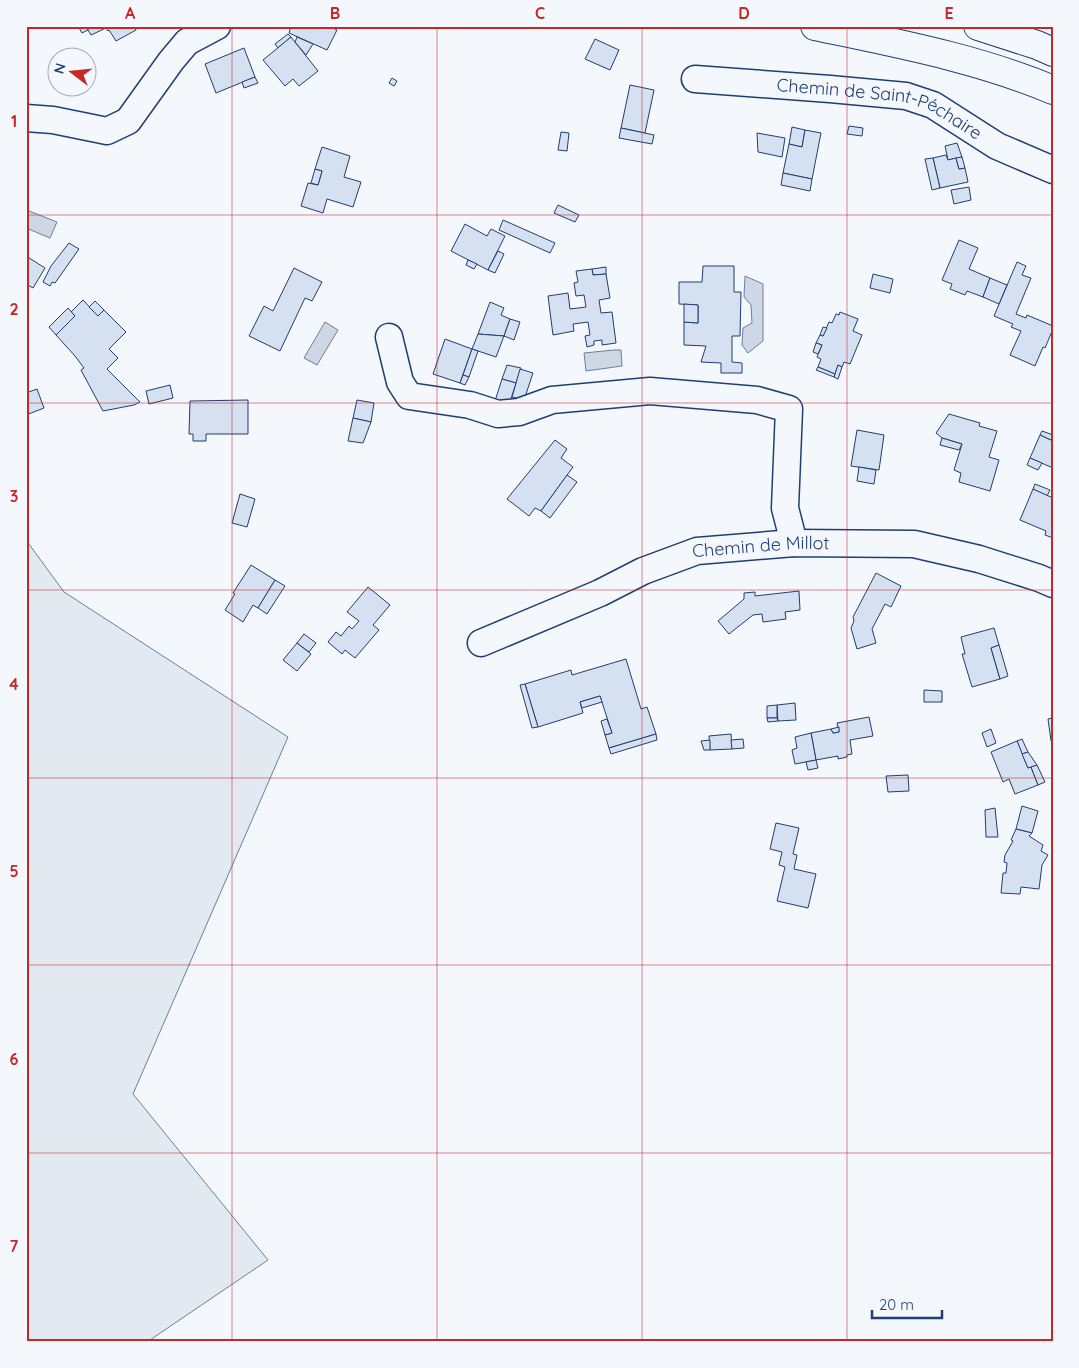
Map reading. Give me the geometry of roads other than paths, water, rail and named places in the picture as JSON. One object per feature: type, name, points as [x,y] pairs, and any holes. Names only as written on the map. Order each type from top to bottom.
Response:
[{"type":"main road","points":[[815,26],[926,49],[1024,78],[1053,90]]},
{"type":"main road","points":[[978,26],[1053,52]]},
{"type":"street","points":[[26,118],[53,120],[107,130],[128,121],[187,42],[216,26]]},
{"type":"street","name":"Chemin de Saint-Péchaire","points":[[695,79],[906,96],[933,105],[998,146],[1053,170]]},
{"type":"street","points":[[389,336],[400,382],[409,396],[470,405],[498,414],[519,412],[552,400],[650,392],[757,400],[789,408],[785,508],[794,543]]},
{"type":"street","name":"Chemin de Millot","points":[[481,643],[600,593],[643,570],[697,551],[794,543],[914,544],[979,558],[1053,584]]}]
